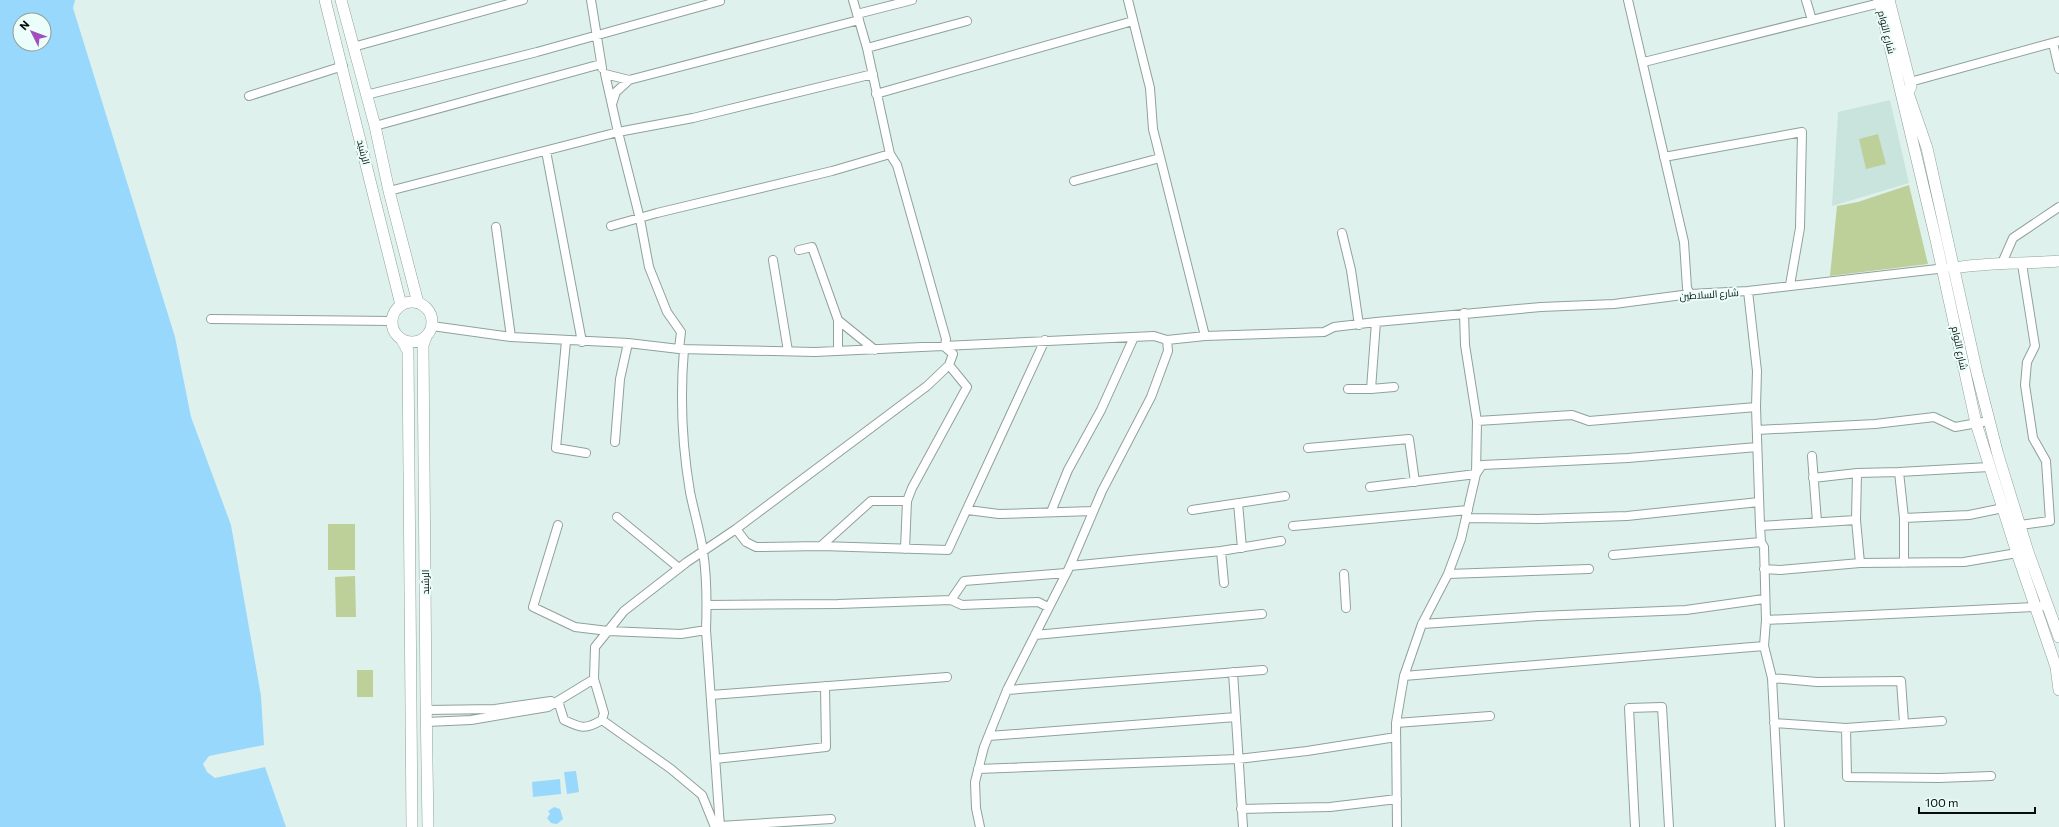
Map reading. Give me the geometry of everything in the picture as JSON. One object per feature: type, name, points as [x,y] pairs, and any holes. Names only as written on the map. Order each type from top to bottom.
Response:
[{"type":"main road","name":"الرشيد","points":[[325,0],[343,66],[401,305]]},
{"type":"main road","name":"الرشيد","points":[[341,0],[375,126],[389,191],[418,303]]},
{"type":"main road","name":"شارع التوام","points":[[1884,1],[1910,82],[1911,86],[1908,93],[1927,148],[1989,421],[2017,553],[2056,667],[2059,690]]},
{"type":"main road","name":"شارع التوام","points":[[1884,1],[1976,423],[1989,467],[2008,507],[2020,525],[2037,579],[2059,637]]},
{"type":"main road","name":"شارع السلاطين","points":[[1954,268],[2002,263],[2022,264],[2059,262]]},
{"type":"main road","points":[[412,302],[418,303],[423,305],[431,314],[432,326],[426,337],[412,343],[402,340],[394,332],[391,321],[396,309],[401,305],[412,302]]},
{"type":"main road","name":"الرشيد","points":[[426,337],[423,345],[428,827]]},
{"type":"main road","name":"الرشيد","points":[[402,340],[408,351],[412,827]]},
{"type":"street","points":[[353,47],[523,0]]},
{"type":"street","points":[[591,0],[600,64],[605,74],[640,219],[649,267],[667,312],[681,332],[684,436],[690,491],[703,551],[707,605],[706,630],[710,695],[720,827],[831,819]]},
{"type":"street","points":[[558,701],[564,720],[580,728],[591,727],[602,720],[604,713],[594,679],[595,647],[624,611],[927,386],[949,364],[953,354],[945,347],[946,340],[897,165],[890,154],[867,48],[853,0]]},
{"type":"street","points":[[612,104],[616,92],[629,80],[858,17],[912,0]]},
{"type":"street","points":[[1128,0],[1150,88],[1153,129],[1205,336]]},
{"type":"street","points":[[1628,0],[1644,62],[1684,242],[1687,288],[1690,294]]},
{"type":"street","points":[[1806,0],[1812,20]]},
{"type":"street","points":[[366,95],[537,52],[596,34],[720,1]]},
{"type":"street","points":[[1644,62],[1884,1]]},
{"type":"street","points":[[867,48],[967,21]]},
{"type":"street","points":[[876,94],[1133,21]]},
{"type":"street","points":[[1910,82],[2056,42],[2059,69]]},
{"type":"street","points":[[375,126],[600,64]]},
{"type":"street","points":[[249,96],[343,66]]},
{"type":"street","points":[[605,74],[629,80]]},
{"type":"street","points":[[389,191],[618,132],[693,118],[873,74]]},
{"type":"street","points":[[1664,157],[1802,132],[1801,222],[1790,285]]},
{"type":"street","points":[[546,151],[582,342]]},
{"type":"street","points":[[612,226],[657,213],[832,171],[890,154]]},
{"type":"street","points":[[1074,181],[1160,158]]},
{"type":"street","points":[[2002,263],[2013,238],[2059,208]]},
{"type":"street","points":[[496,227],[511,337]]},
{"type":"street","points":[[1342,233],[1351,270],[1359,325]]},
{"type":"street","points":[[799,250],[812,247],[838,320],[838,351]]},
{"type":"street","points":[[773,260],[788,351]]},
{"type":"street","points":[[2020,525],[2050,521],[2046,461],[2033,438],[2025,385],[2027,362],[2035,346],[2022,264]]},
{"type":"street","name":"شارع السلاطين","points":[[432,326],[511,337],[582,342],[628,343],[682,349],[838,351],[1154,336],[1167,340],[1205,336],[1324,332],[1334,327],[1464,313],[1541,307],[1614,304],[1690,294],[1748,291],[1790,285],[1857,280],[1942,268],[1954,268]]},
{"type":"street","points":[[1748,291],[1756,347],[1759,502],[1761,542],[1764,547],[1764,599],[1766,620],[1764,646],[1772,678],[1780,827]]},
{"type":"street","points":[[1397,827],[1396,723],[1404,676],[1422,624],[1448,574],[1467,514],[1476,474],[1477,421],[1466,345],[1464,313]]},
{"type":"street","points":[[211,319],[391,321]]},
{"type":"street","points":[[838,320],[875,350]]},
{"type":"street","points":[[1370,389],[1376,322]]},
{"type":"street","points":[[1051,512],[1068,470],[1101,410],[1134,337]]},
{"type":"street","points":[[566,340],[556,448],[586,453]]},
{"type":"street","points":[[736,529],[746,542],[756,547],[821,546],[948,550],[968,510],[1045,340]]},
{"type":"street","points":[[980,827],[975,794],[978,769],[989,736],[1007,690],[1068,570],[1093,511],[1151,397],[1168,351],[1167,340]]},
{"type":"street","points":[[615,442],[620,379],[628,343]]},
{"type":"street","points":[[906,548],[907,501],[912,488],[967,387],[949,364]]},
{"type":"street","points":[[1348,389],[1394,387]]},
{"type":"street","points":[[1477,421],[1572,415],[1589,421],[1756,407]]},
{"type":"street","points":[[1757,430],[1875,424],[1934,417],[1955,427],[1989,421]]},
{"type":"street","points":[[1308,448],[1409,438],[1415,482]]},
{"type":"street","points":[[1476,474],[1482,464],[1628,458],[1757,447]]},
{"type":"street","points":[[1812,456],[1817,522]]},
{"type":"street","points":[[1813,478],[1857,473],[1989,467]]},
{"type":"street","points":[[1899,472],[1904,518],[1904,563]]},
{"type":"street","points":[[1857,473],[1856,520],[1860,563]]},
{"type":"street","points":[[1370,487],[1476,474]]},
{"type":"street","points":[[1192,510],[1285,496]]},
{"type":"street","points":[[821,546],[871,501],[907,501]]},
{"type":"street","points":[[1293,526],[1467,514],[1538,519],[1626,516],[1759,502]]},
{"type":"street","points":[[1238,503],[1242,548]]},
{"type":"street","points":[[1904,518],[1969,515],[2008,507]]},
{"type":"street","points":[[968,510],[999,514],[1093,511]]},
{"type":"street","points":[[617,517],[680,568]]},
{"type":"street","points":[[1760,526],[1856,520]]},
{"type":"street","points":[[558,525],[533,607],[576,627],[608,631],[681,634],[706,630]]},
{"type":"street","points":[[951,600],[964,581],[1068,570],[1281,542]]},
{"type":"street","points":[[1613,555],[1761,542]]},
{"type":"street","points":[[1221,551],[1224,583]]},
{"type":"street","points":[[1764,569],[1780,570],[1860,563],[1964,562],[2017,553]]},
{"type":"street","points":[[1448,574],[1590,569]]},
{"type":"street","points":[[1344,574],[1346,608]]},
{"type":"street","points":[[1422,624],[1539,616],[1686,610],[1764,599]]},
{"type":"street","points":[[707,605],[838,604],[951,600],[962,604],[1038,602],[1048,607]]},
{"type":"street","points":[[1766,620],[2035,607],[2048,605]]},
{"type":"street","points":[[1035,635],[1262,614]]},
{"type":"street","points":[[1404,676],[1764,646]]},
{"type":"street","points":[[1007,690],[1263,670]]},
{"type":"street","points":[[1233,672],[1243,827]]},
{"type":"street","points":[[710,695],[947,677]]},
{"type":"street","points":[[1772,678],[1817,682],[1902,681],[1904,723]]},
{"type":"street","points":[[426,722],[471,720],[548,707],[594,679]]},
{"type":"street","points":[[715,759],[826,747],[825,686]]},
{"type":"street","points":[[426,710],[495,708],[558,701]]},
{"type":"street","points":[[1635,827],[1629,708],[1662,707],[1669,827]]},
{"type":"street","points":[[1396,723],[1490,716]]},
{"type":"street","points":[[989,736],[1236,717]]},
{"type":"street","points":[[602,720],[671,769],[702,795],[715,827]]},
{"type":"street","points":[[1774,723],[1846,728],[1942,721]]},
{"type":"street","points":[[1846,728],[1847,777],[1939,778],[1990,776]]},
{"type":"street","points":[[978,769],[1238,759],[1306,751],[1396,737]]},
{"type":"street","points":[[1241,809],[1330,807],[1397,799]]},
{"type":"shaded area","points":[[1890,100],[1909,183],[1832,206],[1838,112]]},
{"type":"green space","points":[[1878,134],[1886,164],[1866,169],[1859,139]]},
{"type":"green space","points":[[1909,185],[1928,264],[1830,276],[1837,206],[1858,202]]},
{"type":"green space","points":[[328,524],[355,524],[355,570],[328,570]]},
{"type":"green space","points":[[355,576],[356,617],[336,617],[335,577]]},
{"type":"green space","points":[[357,670],[373,670],[373,697],[357,697]]},
{"type":"water","points":[[0,0],[75,0],[73,8],[175,337],[191,417],[231,525],[261,696],[264,745],[209,756],[203,764],[207,772],[215,778],[265,767],[286,827],[0,827]]},
{"type":"water","points":[[576,771],[579,792],[567,794],[564,772]]},
{"type":"water","points":[[560,779],[561,794],[533,797],[532,782]]},
{"type":"water","points":[[554,807],[560,809],[563,819],[557,824],[551,823],[547,818],[550,814],[548,811]]}]
